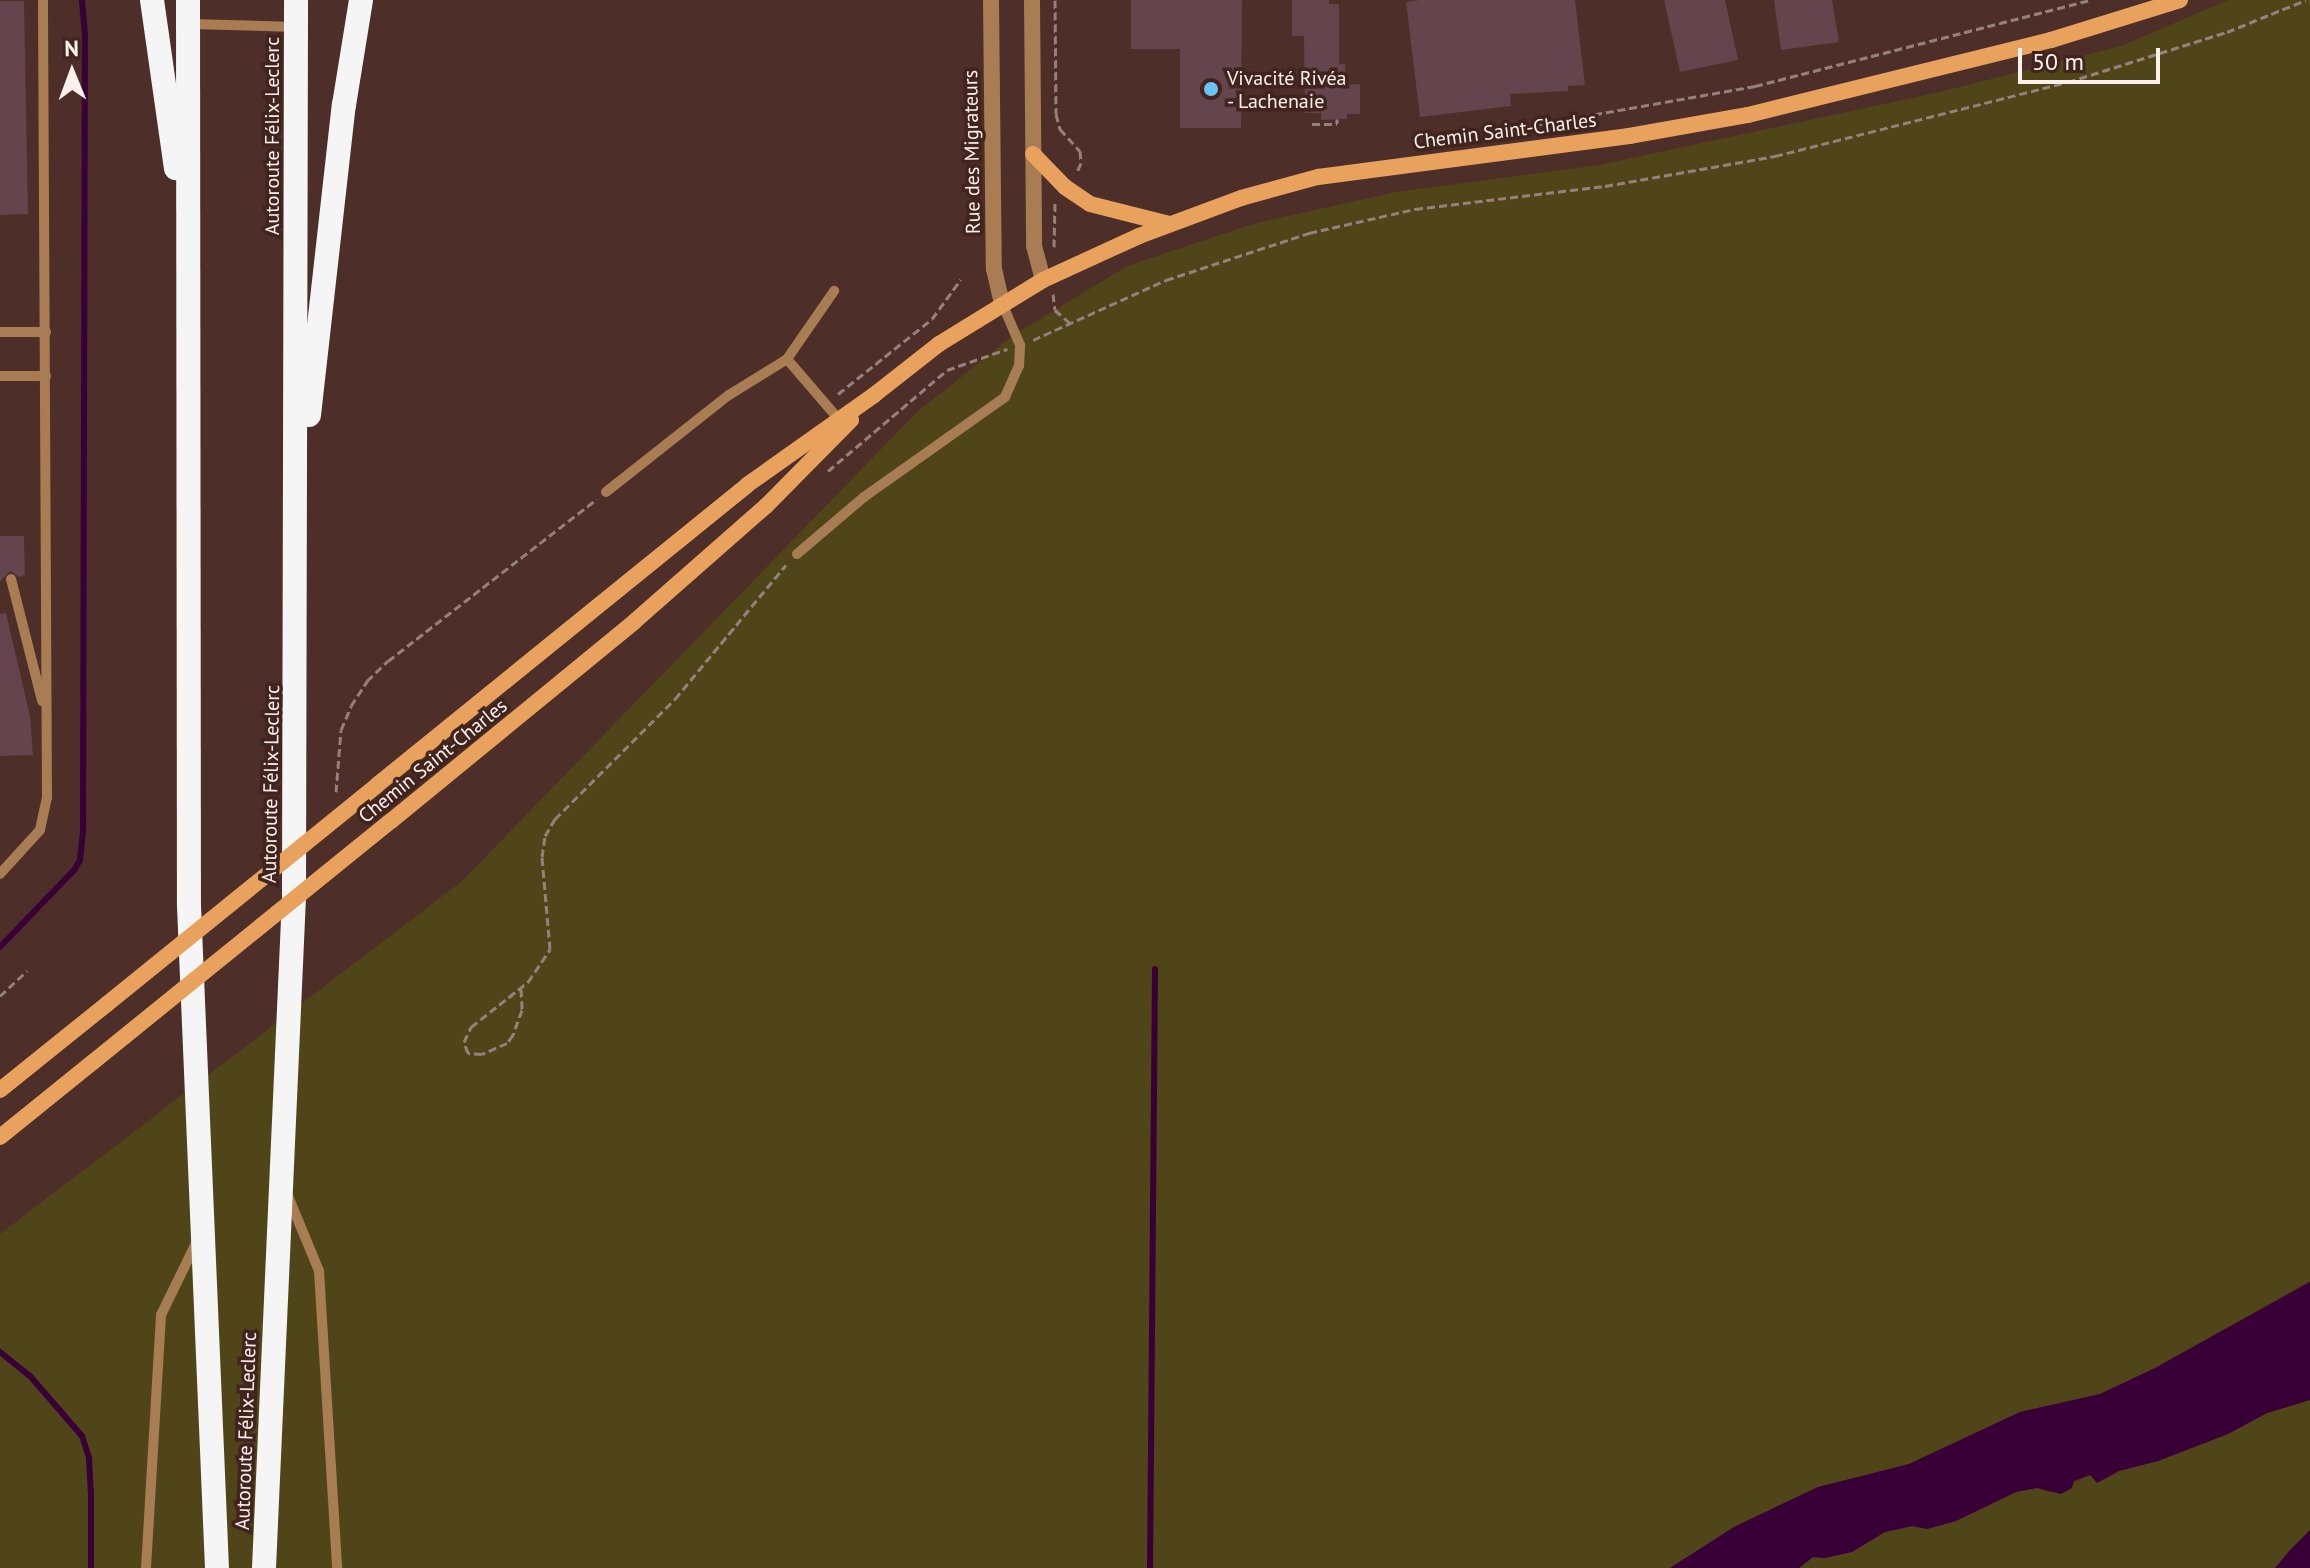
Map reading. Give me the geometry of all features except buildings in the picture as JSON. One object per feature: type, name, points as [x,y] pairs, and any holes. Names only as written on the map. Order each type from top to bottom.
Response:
[{"type":"highway","points":[[152,0],[188,261]]},
{"type":"highway","name":"Autoroute Félix-Leclerc","points":[[264,1568],[293,933],[297,520],[296,0]]},
{"type":"highway","points":[[297,520],[344,105],[361,0]]},
{"type":"highway","name":"Autoroute Félix-Leclerc","points":[[188,12],[189,906],[217,1568]]},
{"type":"main road","name":"Chemin Saint-Charles","points":[[0,1137],[635,621],[766,506],[842,423],[874,395],[939,344],[1043,280],[1169,224],[1250,195],[1333,174],[1629,136],[1781,108],[2051,40],[2180,0]]},
{"type":"main road","points":[[1033,154],[1065,187],[1090,204],[1169,224]]},
{"type":"main road","name":"Chemin Saint-Charles","points":[[0,1090],[747,485],[842,423]]},
{"type":"street","name":"Rue des Migrateurs","points":[[991,0],[994,269],[1002,303]]},
{"type":"street","points":[[1032,0],[1034,246],[1043,280]]},
{"type":"lane","points":[[0,874],[35,837],[44,821],[47,717],[43,0]]},
{"type":"lane","points":[[188,12],[296,27]]},
{"type":"lane","points":[[606,492],[729,395],[787,359],[834,291]]},
{"type":"lane","points":[[797,554],[864,497],[1005,397],[1016,376],[1020,345],[1002,303]]},
{"type":"lane","points":[[0,332],[46,332]]},
{"type":"lane","points":[[787,359],[842,423]]},
{"type":"lane","points":[[0,376],[46,376]]},
{"type":"lane","points":[[11,579],[47,717]]},
{"type":"lane","points":[[282,1183],[319,1271],[337,1568]]},
{"type":"lane","points":[[146,1568],[161,1315],[202,1230]]},
{"type":"path","points":[[1055,0],[1058,124],[1082,156],[1072,179]]},
{"type":"path","name":"Chemin Saint-Charles","points":[[1523,127],[1755,86],[2091,0]]},
{"type":"path","points":[[1025,343],[1196,268],[1342,225],[1415,209],[1605,186],[1775,156],[2068,82],[2227,32],[2306,0]]},
{"type":"path","points":[[1312,124],[1337,124],[1337,119]]},
{"type":"path","points":[[1054,252],[1054,208],[1059,195]]},
{"type":"path","points":[[1053,297],[1058,316],[1070,323]]},
{"type":"path","points":[[336,792],[341,730],[351,706],[367,681],[388,661],[606,492]]},
{"type":"path","points":[[521,989],[522,1010],[507,1043],[482,1054],[468,1053],[464,1042],[471,1027],[521,989],[537,972],[550,949],[542,857],[545,836],[555,819],[675,699],[766,587],[797,554]]},
{"type":"path","points":[[0,996],[27,971]]},
{"type":"shaded area","points":[[2228,0],[2310,0],[2310,1281],[2155,1368],[2100,1394],[2020,1412],[1909,1464],[1818,1487],[1734,1527],[1670,1568],[0,1568],[0,1234],[462,881],[917,412],[1014,335],[1127,266],[1256,223],[1396,192],[1599,165],[1940,92],[2121,46]]},
{"type":"shaded area","points":[[2310,1282],[2310,1400],[2267,1413],[2228,1434],[2158,1461],[2119,1471],[2097,1483],[2090,1475],[2074,1481],[2072,1488],[2061,1494],[2037,1488],[2016,1492],[1956,1521],[1927,1529],[1912,1526],[1885,1532],[1852,1552],[1825,1558],[1813,1557],[1799,1568],[1670,1568],[1734,1527],[1818,1487],[1909,1464],[2020,1412],[2100,1394],[2155,1368]]},
{"type":"shaded area","points":[[2310,1400],[2310,1530],[2275,1568],[1799,1568],[1813,1557],[1825,1558],[1852,1552],[1885,1532],[1912,1526],[1927,1529],[1956,1521],[2016,1492],[2037,1488],[2049,1492],[2091,1475],[2106,1479],[2119,1471],[2158,1461],[2228,1434],[2267,1413]]},
{"type":"shaded area","points":[[2310,1530],[2310,1568],[2275,1568],[2290,1550]]},
{"type":"waterway","points":[[0,947],[75,869],[80,860],[83,829],[85,35],[82,0]]},
{"type":"waterway","points":[[1150,1568],[1155,969]]},
{"type":"waterway","points":[[0,1352],[30,1376],[82,1436],[89,1458],[91,1568]]},
{"type":"place","name":"Vivacité Rivéa - Lachenaie","points":[[1211,89]]}]
